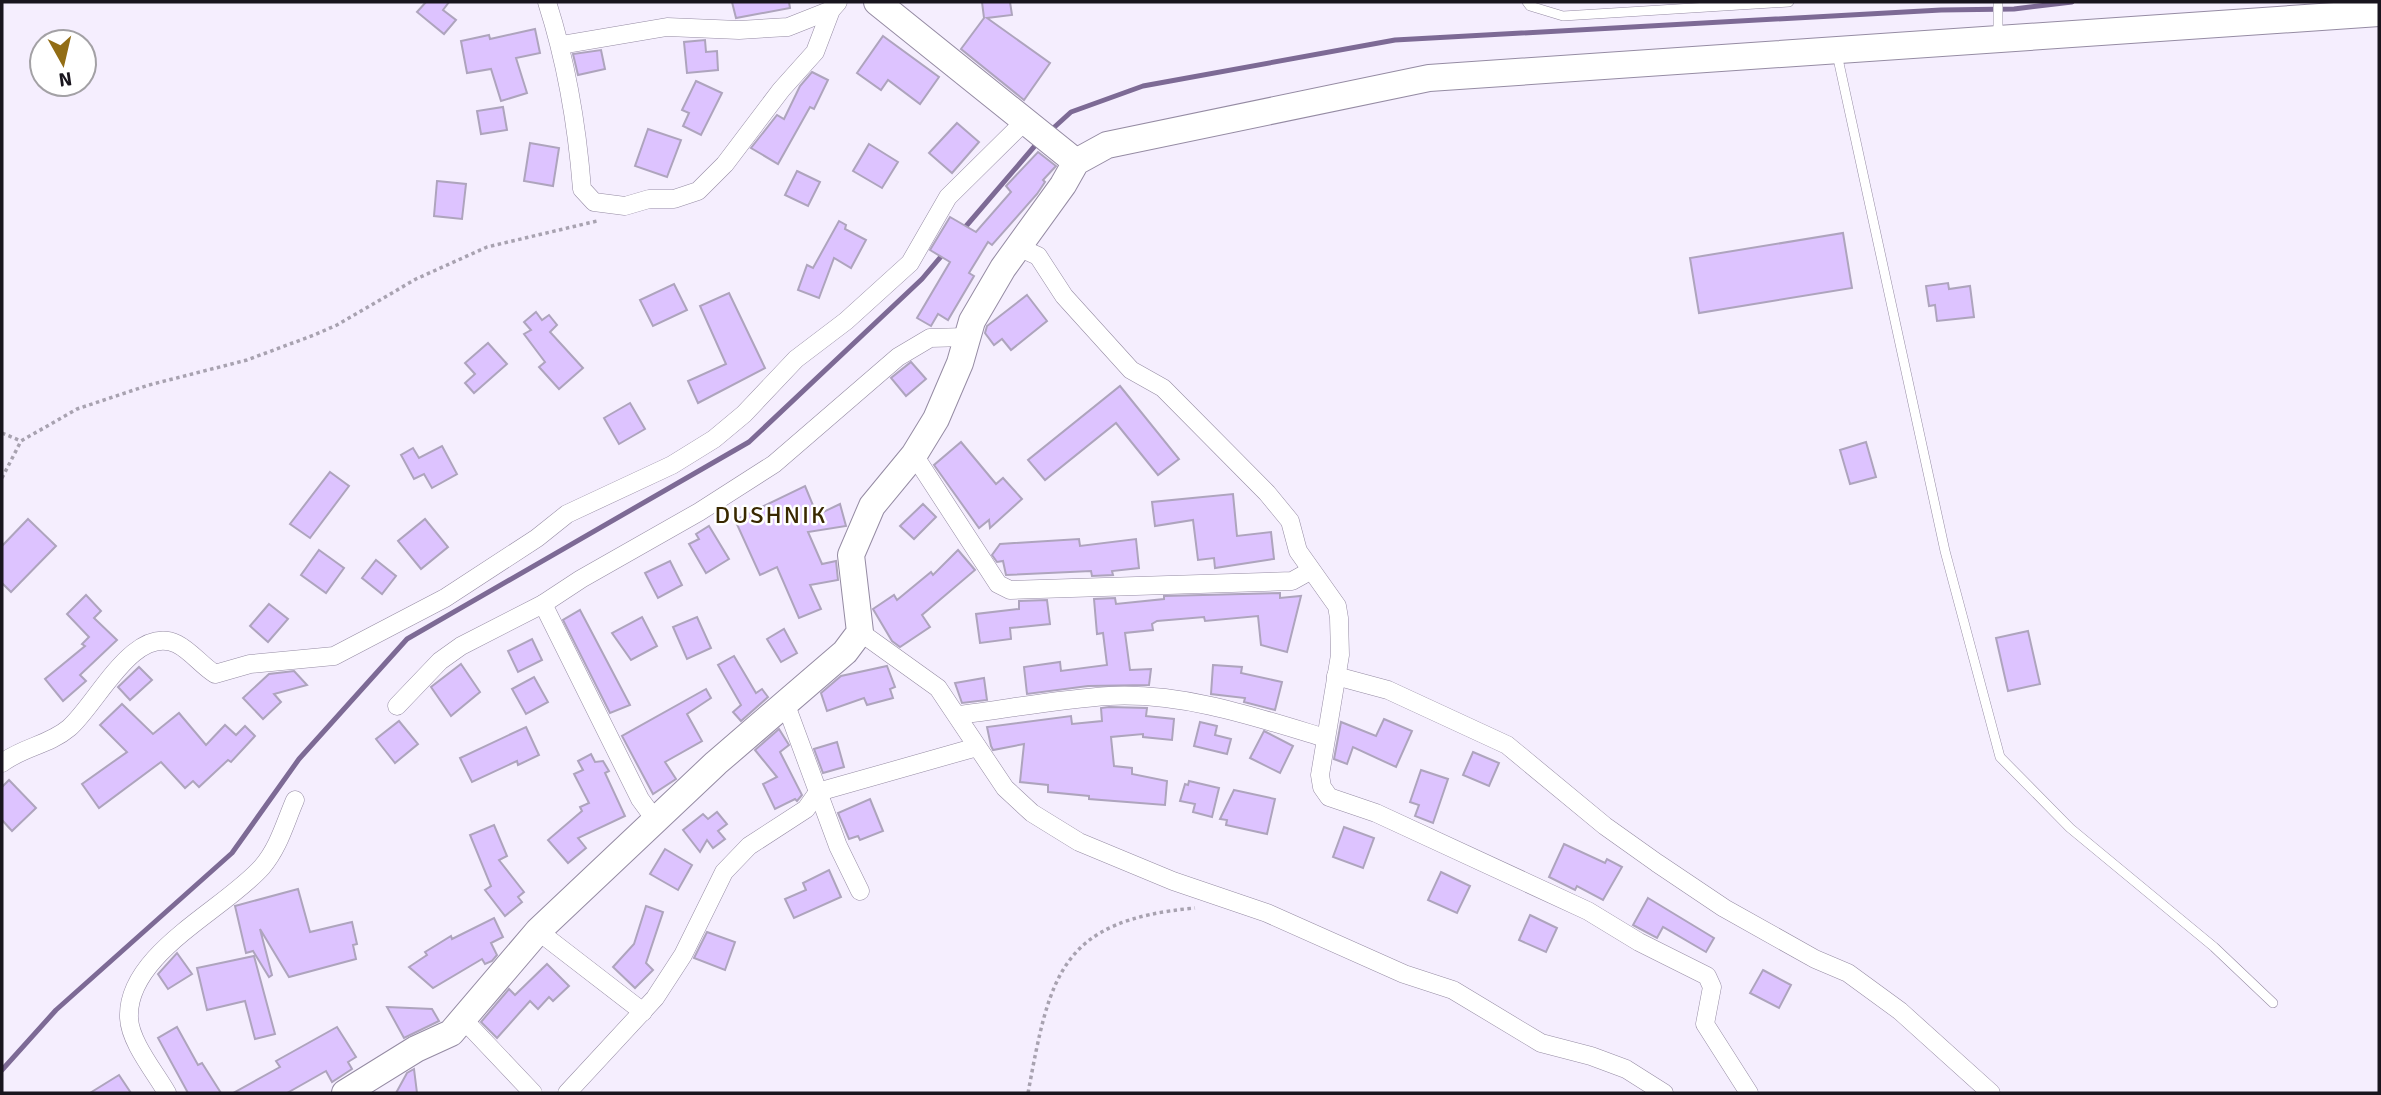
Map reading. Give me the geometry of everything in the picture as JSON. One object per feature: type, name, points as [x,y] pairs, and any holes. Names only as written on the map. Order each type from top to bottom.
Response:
[{"type":"street","points":[[547,2],[561,45],[577,123],[582,190],[594,202],[625,206],[649,199],[674,199],[698,191],[725,164],[781,90],[815,52],[835,6]]},
{"type":"street","points":[[877,2],[1076,162]]},
{"type":"street","points":[[561,45],[667,27],[739,30],[788,27],[835,6]]},
{"type":"street","points":[[351,1091],[416,1049],[452,1033],[462,1017],[538,931],[716,763],[845,652],[860,632],[851,555],[872,506],[914,455],[936,419],[960,363],[966,337],[990,289],[1063,185],[1076,162],[1107,145],[1429,78],[1836,51],[1998,30],[2379,13]]},
{"type":"street","points":[[2,762],[27,747],[49,741],[69,727],[88,710],[141,645],[164,640],[176,643],[215,674],[250,664],[334,656],[445,598],[537,538],[567,514],[693,453],[734,424],[796,359],[846,321],[910,263],[948,197],[1038,131]]},
{"type":"street","points":[[1018,247],[1038,256],[1047,265],[1064,296],[1131,370],[1163,388],[1267,493],[1290,521],[1294,540],[1310,571],[1337,606],[1340,655],[1320,775],[1322,787],[1329,797],[1376,813],[1588,911],[1639,942],[1707,976],[1713,988],[1705,1024],[1749,1093]]},
{"type":"street","points":[[397,706],[449,653],[544,604],[754,478],[783,457],[898,357],[930,338],[966,337]]},
{"type":"street","points":[[914,455],[998,584],[1010,590],[1292,580],[1310,571]]},
{"type":"street","points":[[544,604],[640,799],[656,821]]},
{"type":"street","points":[[860,632],[929,680],[959,715],[977,747],[1014,797],[1032,813],[1079,842],[1173,881],[1267,913],[1404,974],[1452,990],[1541,1043],[1615,1065],[1664,1093]]},
{"type":"street","points":[[1336,676],[1388,690],[1507,745],[1605,826],[1668,871],[1747,921],[1815,959],[1849,973],[1900,1011],[1991,1093]]},
{"type":"street","points":[[959,715],[1110,696],[1172,700],[1248,714],[1325,738]]},
{"type":"street","points":[[786,705],[838,846],[860,891]]},
{"type":"street","points":[[567,1093],[643,1012],[671,975],[724,872],[749,846],[806,809],[818,792],[977,747]]},
{"type":"street","points":[[167,1093],[130,1029],[130,1004],[138,978],[163,950],[223,904],[260,869],[275,849],[295,800]]},
{"type":"street","points":[[538,931],[643,1012]]},
{"type":"street","points":[[462,1017],[533,1093]]},
{"type":"lane","points":[[1527,2],[1530,6],[1563,16],[1789,2]]},
{"type":"lane","points":[[1998,2],[1998,30]]},
{"type":"lane","points":[[1836,51],[1945,551],[2000,757],[2070,828],[2214,947],[2273,1003]]},
{"type":"path","points":[[2,478],[21,441],[78,409],[149,385],[247,360],[337,325],[393,291],[487,247],[591,224],[625,206]]},
{"type":"path","points":[[2,433],[21,441]]},
{"type":"path","points":[[1028,1093],[1038,1038],[1052,989],[1070,956],[1100,934],[1135,918],[1205,908]]},
{"type":"building","points":[[426,2],[449,2],[443,10],[456,20],[444,34],[417,12]]},
{"type":"building","points":[[732,2],[789,2],[790,8],[736,18]]},
{"type":"building","points":[[982,2],[1010,2],[1012,15],[987,18],[1050,63],[1024,100],[961,49],[984,18]]},
{"type":"building","points":[[535,29],[540,53],[516,58],[527,93],[501,101],[491,69],[467,73],[461,41],[489,35],[490,39]]},
{"type":"building","points":[[883,36],[939,77],[920,104],[888,80],[881,90],[857,73]]},
{"type":"building","points":[[705,40],[706,52],[717,51],[718,70],[687,73],[684,42]]},
{"type":"building","points":[[601,50],[605,69],[578,75],[573,54]]},
{"type":"building","points":[[812,72],[828,80],[814,109],[810,107],[778,164],[751,148],[777,115],[784,119],[800,86]]},
{"type":"building","points":[[696,81],[722,93],[701,135],[683,126],[689,113],[682,110]]},
{"type":"building","points":[[503,107],[507,130],[481,134],[477,111]]},
{"type":"building","points":[[957,123],[979,142],[952,173],[929,153]]},
{"type":"building","points":[[648,129],[681,140],[667,177],[635,166]]},
{"type":"building","points":[[530,143],[559,148],[553,186],[524,181]]},
{"type":"building","points":[[869,144],[898,162],[882,188],[853,171]]},
{"type":"building","points":[[1038,152],[1056,166],[1043,180],[1045,182],[1037,194],[992,245],[988,242],[969,273],[974,276],[948,320],[938,314],[931,326],[917,318],[950,262],[930,250],[950,217],[976,232],[1011,192],[1006,186]]},
{"type":"building","points":[[797,171],[820,182],[808,206],[785,195]]},
{"type":"building","points":[[437,181],[466,184],[462,219],[434,216]]},
{"type":"building","points":[[839,221],[846,225],[845,229],[866,240],[851,268],[834,258],[819,298],[798,290],[807,265],[813,268]]},
{"type":"building","points":[[1843,233],[1852,288],[1699,313],[1690,258]]},
{"type":"building","points":[[1948,283],[1949,289],[1970,286],[1974,317],[1937,321],[1935,305],[1929,306],[1926,286]]},
{"type":"building","points":[[674,284],[687,310],[653,326],[640,300]]},
{"type":"building","points":[[729,293],[765,368],[698,403],[688,381],[726,364],[700,306]]},
{"type":"building","points":[[1027,295],[1047,321],[1011,350],[1002,339],[994,345],[985,333],[987,326]]},
{"type":"building","points":[[536,312],[542,320],[549,315],[557,325],[550,332],[583,368],[559,389],[539,367],[545,362],[524,334],[531,330],[524,322]]},
{"type":"building","points":[[488,343],[507,364],[474,393],[465,383],[475,374],[465,363]]},
{"type":"building","points":[[911,362],[926,379],[906,396],[891,378]]},
{"type":"building","points":[[1120,386],[1179,459],[1158,475],[1116,423],[1045,480],[1028,460]]},
{"type":"building","points":[[630,403],[645,429],[619,444],[604,418]]},
{"type":"building","points":[[961,442],[996,484],[1003,478],[1022,499],[990,528],[989,520],[979,528],[934,465]]},
{"type":"building","points":[[1866,442],[1876,477],[1850,484],[1840,450]]},
{"type":"building","points":[[442,446],[457,474],[432,488],[424,474],[414,479],[401,455],[413,448],[419,458]]},
{"type":"building","points":[[330,472],[349,486],[310,538],[290,524]]},
{"type":"building","points":[[805,486],[817,515],[840,504],[846,526],[808,532],[822,564],[836,561],[838,580],[810,585],[821,609],[799,618],[777,567],[760,575],[735,520]]},
{"type":"building","points":[[1233,494],[1237,536],[1271,532],[1274,559],[1215,568],[1214,558],[1198,560],[1193,520],[1155,526],[1152,502]]},
{"type":"building","points":[[923,504],[936,517],[914,539],[900,526]]},
{"type":"building","points":[[28,519],[56,546],[11,592],[2,583],[2,546]]},
{"type":"building","points":[[425,519],[448,547],[421,569],[398,541]]},
{"type":"building","points":[[709,526],[729,559],[706,573],[689,544],[699,539],[696,534]]},
{"type":"building","points":[[1079,539],[1080,546],[1136,539],[1139,568],[1112,571],[1113,575],[1092,576],[1091,571],[1006,575],[1003,561],[997,562],[992,555],[1000,544]]},
{"type":"building","points":[[319,550],[344,568],[326,593],[301,575]]},
{"type":"building","points":[[958,550],[975,570],[922,615],[930,627],[900,647],[892,641],[873,609],[894,595],[897,600],[931,572],[933,575]]},
{"type":"building","points":[[376,560],[396,576],[382,594],[362,578]]},
{"type":"building","points":[[670,561],[682,585],[658,598],[645,573]]},
{"type":"building","points":[[1280,593],[1280,598],[1301,596],[1287,652],[1261,645],[1258,616],[1205,621],[1204,617],[1157,621],[1152,624],[1153,630],[1125,633],[1130,670],[1151,669],[1149,685],[1088,686],[1027,694],[1024,667],[1060,662],[1061,671],[1107,665],[1103,633],[1097,634],[1094,599],[1115,598],[1116,604],[1164,599],[1164,596]]},
{"type":"building","points":[[86,595],[101,611],[94,618],[117,640],[80,675],[86,681],[63,701],[45,679],[85,646],[82,644],[89,637],[67,614]]},
{"type":"building","points":[[1047,600],[1050,624],[1010,628],[1011,639],[980,643],[976,614],[1019,609],[1019,601]]},
{"type":"building","points":[[269,604],[288,619],[268,642],[250,626]]},
{"type":"building","points":[[580,610],[630,705],[610,713],[563,620]]},
{"type":"building","points":[[642,617],[657,646],[631,660],[612,633]]},
{"type":"building","points":[[697,617],[711,648],[687,659],[673,627]]},
{"type":"building","points":[[784,629],[797,653],[781,662],[767,639]]},
{"type":"building","points":[[2028,631],[2040,684],[2008,691],[1996,638]]},
{"type":"building","points":[[532,639],[542,660],[518,672],[508,651]]},
{"type":"building","points":[[734,656],[756,693],[762,689],[768,697],[741,721],[733,712],[741,705],[718,665]]},
{"type":"building","points":[[461,664],[480,692],[451,716],[431,687]]},
{"type":"building","points":[[1213,665],[1242,667],[1241,673],[1282,682],[1275,710],[1244,702],[1245,698],[1211,694]]},
{"type":"building","points":[[887,666],[895,687],[890,689],[893,698],[867,705],[864,698],[827,711],[821,693],[841,676]]},
{"type":"building","points":[[139,667],[152,680],[130,700],[118,687]]},
{"type":"building","points":[[294,671],[307,685],[274,694],[281,702],[263,719],[243,698],[269,674]]},
{"type":"building","points":[[534,677],[548,702],[526,714],[512,689]]},
{"type":"building","points":[[984,678],[987,700],[962,703],[955,683]]},
{"type":"building","points":[[706,689],[711,698],[687,714],[702,741],[665,762],[676,779],[653,794],[622,736]]},
{"type":"building","points":[[122,704],[153,734],[179,713],[206,745],[225,725],[236,735],[245,726],[255,736],[231,762],[228,760],[199,787],[193,781],[185,788],[161,762],[99,808],[82,784],[127,752],[100,725]]},
{"type":"building","points":[[1101,708],[1147,708],[1146,716],[1174,719],[1172,740],[1143,737],[1143,734],[1111,737],[1114,766],[1132,768],[1132,774],[1167,781],[1165,805],[1089,799],[1089,796],[1048,792],[1048,785],[1020,782],[1024,744],[993,750],[991,746],[987,727],[1071,716],[1072,724],[1102,721]]},
{"type":"building","points":[[1384,719],[1412,731],[1396,767],[1353,747],[1347,764],[1334,759],[1341,722],[1376,736]]},
{"type":"building","points":[[399,721],[418,744],[395,763],[376,739]]},
{"type":"building","points":[[1200,722],[1217,726],[1215,735],[1231,739],[1227,754],[1194,746]]},
{"type":"building","points":[[526,727],[539,755],[518,765],[517,761],[472,782],[460,758]]},
{"type":"building","points":[[779,729],[789,745],[780,752],[802,795],[797,801],[795,799],[775,809],[763,784],[777,777],[755,750]]},
{"type":"building","points":[[1264,731],[1293,746],[1280,773],[1250,758]]},
{"type":"building","points":[[837,742],[844,767],[823,773],[814,749]]},
{"type":"building","points":[[1473,752],[1499,763],[1489,786],[1463,775]]},
{"type":"building","points":[[591,754],[595,762],[603,761],[609,771],[605,773],[625,816],[578,838],[586,848],[568,863],[548,840],[582,811],[580,807],[589,803],[574,774],[583,770],[578,761]]},
{"type":"building","points":[[1421,770],[1448,779],[1433,823],[1415,816],[1419,805],[1410,802]]},
{"type":"building","points":[[9,780],[36,808],[12,831],[2,820],[2,787]]},
{"type":"building","points":[[1189,781],[1219,788],[1212,817],[1193,812],[1195,804],[1180,801],[1185,784],[1188,785]]},
{"type":"building","points":[[1234,790],[1275,799],[1267,834],[1226,825],[1227,820],[1220,819]]},
{"type":"building","points":[[870,799],[883,831],[860,840],[858,836],[849,839],[838,813]]},
{"type":"building","points":[[717,812],[727,824],[718,831],[725,839],[713,848],[707,840],[700,852],[683,830],[703,814],[708,819]]},
{"type":"building","points":[[494,825],[507,856],[499,860],[524,892],[518,897],[522,902],[505,916],[485,890],[491,886],[470,835]]},
{"type":"building","points":[[1344,827],[1374,838],[1363,868],[1333,857]]},
{"type":"building","points":[[1564,844],[1605,863],[1607,859],[1622,867],[1603,900],[1577,886],[1575,890],[1549,877]]},
{"type":"building","points":[[665,849],[692,865],[678,890],[650,874]]},
{"type":"building","points":[[829,870],[841,897],[794,918],[785,899],[806,890],[803,883]]},
{"type":"building","points":[[1441,872],[1470,886],[1457,913],[1428,900]]},
{"type":"building","points":[[298,889],[310,932],[352,922],[357,944],[353,945],[356,959],[289,977],[260,929],[272,975],[269,977],[253,951],[246,953],[235,906]]},
{"type":"building","points":[[1648,898],[1714,938],[1706,952],[1663,927],[1657,938],[1633,925]]},
{"type":"building","points":[[646,906],[663,912],[646,963],[653,970],[635,988],[613,967],[634,944]]},
{"type":"building","points":[[1530,915],[1557,928],[1546,952],[1519,940]]},
{"type":"building","points":[[494,918],[503,937],[491,943],[497,955],[492,961],[485,964],[482,959],[433,988],[409,967],[427,955],[425,952],[451,936],[452,939]]},
{"type":"building","points":[[707,932],[735,942],[725,970],[694,958]]},
{"type":"building","points":[[177,953],[192,974],[168,989],[158,974]]},
{"type":"building","points":[[254,956],[275,1034],[255,1039],[245,1001],[207,1010],[197,968]]},
{"type":"building","points":[[547,964],[569,986],[553,1001],[549,997],[538,1009],[530,1001],[497,1038],[481,1022],[509,989],[515,995]]},
{"type":"building","points":[[1763,970],[1791,985],[1779,1008],[1750,993]]},
{"type":"building","points":[[387,1007],[432,1009],[439,1021],[404,1038]]},
{"type":"building","points":[[177,1027],[198,1065],[202,1063],[221,1093],[188,1093],[158,1038]]},
{"type":"building","points":[[337,1027],[356,1057],[348,1062],[352,1069],[332,1082],[326,1071],[287,1093],[233,1093],[280,1067],[276,1061]]},
{"type":"building","points":[[414,1069],[417,1093],[396,1093],[407,1073]]},
{"type":"building","points":[[119,1075],[131,1093],[90,1093]]},
{"type":"waterway","points":[[1049,132],[1071,112],[1143,86],[1395,40],[1941,10],[2014,9],[2072,2]]},
{"type":"waterway","points":[[961,232],[1039,141]]},
{"type":"waterway","points":[[2,1070],[56,1010],[232,853],[299,759],[407,639],[749,442],[922,279],[944,253]]},
{"type":"district","name":"DUSHNIK","points":[[771,515]]}]
